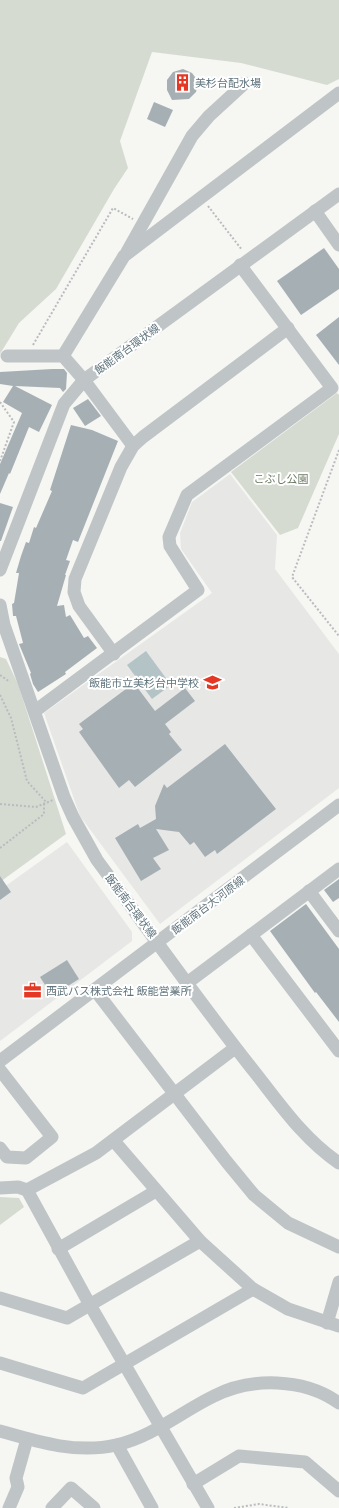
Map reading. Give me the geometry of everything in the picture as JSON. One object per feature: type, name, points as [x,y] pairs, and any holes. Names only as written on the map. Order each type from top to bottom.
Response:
[{"type":"street","points":[[63,356],[124,256],[192,136],[209,116],[245,83]]},
{"type":"street","points":[[124,256],[339,93]]},
{"type":"street","name":"飯能南台環状線","points":[[0,570],[64,404],[84,380],[339,194]]},
{"type":"street","points":[[315,211],[339,245]]},
{"type":"street","points":[[35,711],[114,654],[198,590],[170,546],[169,537],[187,495],[332,388],[288,328],[245,262]]},
{"type":"street","points":[[114,654],[79,606],[74,592],[75,579],[120,466],[133,446],[288,328]]},
{"type":"street","points":[[7,356],[63,356],[84,380],[133,446]]},
{"type":"street","name":"飯能南台環状線","points":[[0,605],[4,625],[64,797],[86,842],[97,860],[236,1048],[305,1135],[325,1154],[339,1163]]},
{"type":"street","name":"飯能南台大河原線","points":[[0,1061],[339,805]]},
{"type":"street","points":[[187,983],[339,869]]},
{"type":"street","points":[[309,892],[339,931]]},
{"type":"street","points":[[251,935],[339,1051]]},
{"type":"street","points":[[95,990],[226,1161],[254,1194],[288,1223],[339,1247]]},
{"type":"street","points":[[27,1190],[96,1153],[114,1141],[236,1048]]},
{"type":"street","points":[[0,1070],[52,1137],[26,1158],[7,1157],[0,1148]]},
{"type":"street","points":[[114,1141],[200,1241],[253,1289],[288,1309],[333,1325],[339,1282]]},
{"type":"street","points":[[0,1188],[18,1187],[27,1190],[58,1249],[208,1508]]},
{"type":"street","points":[[58,1249],[156,1190]]},
{"type":"street","points":[[0,1298],[67,1318],[200,1241]]},
{"type":"street","points":[[0,1363],[83,1388],[253,1289]]},
{"type":"street","points":[[0,1431],[56,1446],[87,1449],[117,1445],[160,1427],[214,1395],[254,1384],[271,1383],[297,1386],[314,1391],[339,1402]]},
{"type":"street","points":[[9,1508],[18,1487],[16,1478],[27,1439]]},
{"type":"street","points":[[117,1445],[152,1508]]},
{"type":"street","points":[[193,1484],[239,1456],[305,1462],[339,1491]]},
{"type":"street","points":[[52,1508],[72,1488],[94,1508]]},
{"type":"path","points":[[201,197],[245,262]]},
{"type":"path","points":[[27,356],[113,208],[142,224]]},
{"type":"path","points":[[0,402],[14,422],[0,461]]},
{"type":"path","points":[[339,450],[292,577],[339,636]]},
{"type":"path","points":[[0,695],[11,718],[28,781],[47,803]]},
{"type":"path","points":[[0,804],[36,807],[44,804],[44,814],[0,848]]},
{"type":"path","points":[[234,1508],[259,1504],[289,1508]]},
{"type":"shaded area","name":"飯能市立美杉台中学校","points":[[230,474],[277,535],[275,569],[339,654],[339,788],[160,924],[80,816],[44,713],[212,593],[181,549],[180,533],[192,502]]},
{"type":"shaded area","points":[[146,651],[171,685],[152,699],[127,665]]},
{"type":"shaded area","name":"西武バス株式会社 飯能営業所","points":[[67,842],[132,932],[132,941],[0,1041],[0,890]]},
{"type":"green space","points":[[0,0],[339,0],[339,79],[327,85],[241,63],[152,52],[120,141],[128,168],[114,189],[56,289],[19,323],[0,354]]},
{"type":"green space","name":"こぶし公園","points":[[337,393],[339,395],[339,434],[298,528],[280,535],[231,472]]},
{"type":"green space","points":[[0,657],[6,659],[18,684],[66,834],[0,882]]},
{"type":"green space","points":[[0,1197],[19,1198],[24,1207],[0,1225]]},
{"type":"building","name":"美杉台配水場","points":[[183,69],[192,73],[195,77],[197,87],[196,92],[189,99],[172,100],[167,90],[167,80],[173,72]]},
{"type":"building","points":[[154,102],[173,110],[165,127],[147,119]]},
{"type":"building","points":[[324,248],[339,269],[339,289],[301,315],[277,281]]},
{"type":"building","points":[[339,317],[339,365],[316,335]]},
{"type":"building","points":[[64,369],[67,373],[66,389],[63,392],[60,388],[15,386],[52,405],[39,432],[29,427],[10,474],[9,473],[0,494],[0,464],[22,413],[3,402],[13,386],[0,384],[0,372]]},
{"type":"building","points":[[88,399],[101,416],[85,426],[73,408]]},
{"type":"building","points":[[71,425],[92,430],[118,441],[78,542],[73,540],[66,560],[70,561],[57,606],[64,605],[66,617],[70,615],[84,638],[88,636],[97,648],[65,672],[66,674],[38,692],[33,684],[31,673],[19,644],[23,643],[16,616],[13,616],[12,604],[14,603],[19,573],[16,573],[21,556],[26,542],[29,543],[34,527],[36,528],[52,491],[50,490]]},
{"type":"building","points":[[0,503],[13,507],[1,541],[0,541]]},
{"type":"building","points":[[134,683],[155,711],[185,688],[195,701],[165,724],[171,732],[169,734],[182,750],[135,787],[129,780],[119,788],[79,732],[83,729],[79,724]]},
{"type":"building","points":[[225,744],[276,809],[217,854],[215,850],[205,857],[194,842],[190,845],[179,832],[156,829],[169,850],[153,858],[161,869],[141,881],[115,838],[138,824],[140,828],[156,819],[155,806],[164,784],[167,788]]},
{"type":"building","points":[[0,876],[11,892],[0,900]]},
{"type":"building","points":[[339,879],[339,898],[333,902],[324,890]]},
{"type":"building","points":[[306,904],[339,949],[339,1022],[316,992],[315,993],[270,931]]},
{"type":"building","points":[[67,960],[79,979],[52,996],[40,977]]},
{"type":"place","name":"美杉台配水場","points":[[182,83]]},
{"type":"place","name":"飯能市立美杉台中学校","points":[[212,683]]},
{"type":"place","name":"西武バス株式会社 飯能営業所","points":[[33,991]]}]
